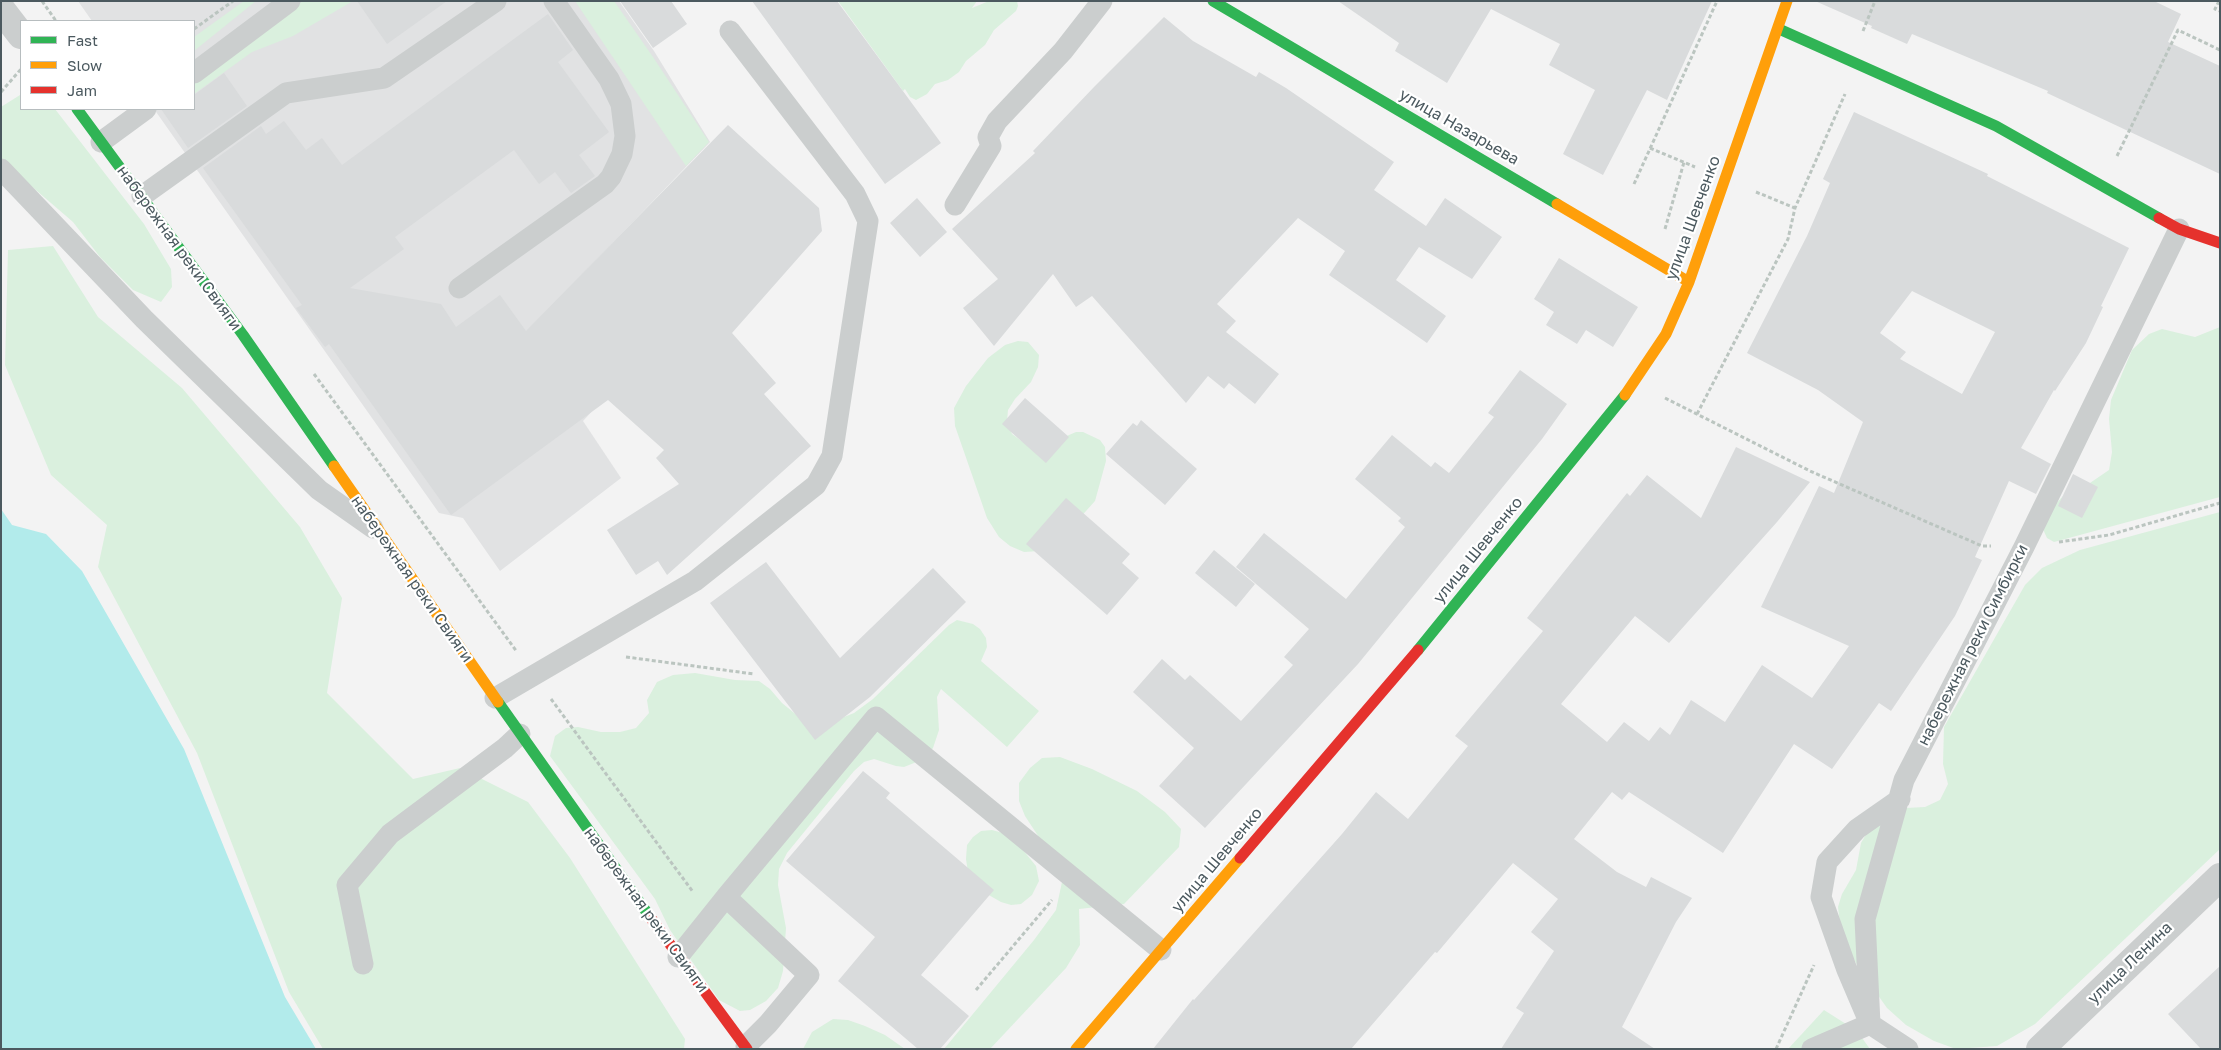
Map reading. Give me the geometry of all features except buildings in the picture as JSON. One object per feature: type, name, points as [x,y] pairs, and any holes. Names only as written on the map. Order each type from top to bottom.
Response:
[{"type":"street","name":"улица Назарьева","points":[[1213,1],[1688,282]]},
{"type":"street","name":"улица Шевченко","points":[[1076,1049],[1428,638],[1635,383],[1666,334],[1688,282],[1779,29],[1787,1]]},
{"type":"street","points":[[1,9],[20,34]]},
{"type":"street","points":[[1779,29],[1996,126],[2180,229],[2220,242]]},
{"type":"street","name":"набережная реки Свияги","points":[[78,110],[142,196],[382,534],[520,734],[678,957],[746,1048]]},
{"type":"street","name":"улица Ленина","points":[[2040,1049],[2220,877]]},
{"type":"lane","points":[[195,72],[290,1]]},
{"type":"lane","points":[[142,196],[286,93],[384,78],[496,1]]},
{"type":"lane","points":[[459,288],[605,184],[611,177],[622,154],[624,136],[621,104],[609,79],[554,1]]},
{"type":"lane","points":[[955,205],[991,146],[988,137],[997,121],[1064,51],[1102,1]]},
{"type":"lane","points":[[495,698],[695,581],[816,485],[832,456],[868,221],[855,194],[730,31]]},
{"type":"lane","points":[[101,142],[145,110]]},
{"type":"lane","points":[[1,169],[144,319],[318,490],[382,534]]},
{"type":"lane","name":"набережная реки Симбирки","points":[[1870,1024],[1865,919],[1904,780],[2024,547],[2180,229]]},
{"type":"lane","points":[[678,957],[876,717],[1161,950]]},
{"type":"lane","points":[[363,964],[347,884],[390,834],[505,748],[520,734]]},
{"type":"lane","points":[[1900,799],[1856,829],[1827,862],[1821,897],[1831,928],[1870,1024],[1908,1049]]},
{"type":"lane","points":[[726,897],[809,975],[746,1048]]},
{"type":"lane","points":[[1812,1049],[1870,1024]]},
{"type":"path","points":[[42,1],[55,20]]},
{"type":"path","points":[[195,28],[233,1]]},
{"type":"path","points":[[1634,184],[1717,1]]},
{"type":"path","points":[[1697,414],[1788,239],[1794,208],[1858,64],[1861,36],[1876,1]]},
{"type":"path","points":[[2219,1],[2215,9],[2220,11]]},
{"type":"path","points":[[2115,193],[2122,178],[2117,157],[2178,30],[2220,50]]},
{"type":"path","points":[[1,92],[20,70]]},
{"type":"path","points":[[1656,262],[1684,162]]},
{"type":"path","points":[[312,372],[711,916]]},
{"type":"path","points":[[1635,383],[1810,471],[1982,546],[2024,547],[2109,535],[2220,503]]},
{"type":"path","points":[[577,650],[754,674]]},
{"type":"path","points":[[976,990],[1072,877]]},
{"type":"path","points":[[1776,1049],[1831,928]]},
{"type":"shaded area","points":[[78,1],[619,1],[654,51],[710,142],[576,281],[650,349],[583,421],[621,478],[500,571],[463,518],[439,513],[155,110],[195,110],[195,20],[91,20]]},
{"type":"green space","points":[[244,1],[256,1],[195,50],[195,36]]},
{"type":"green space","points":[[303,1],[353,1],[293,36],[252,52],[195,93],[195,82],[281,15]]},
{"type":"green space","points":[[575,1],[614,1],[653,57],[709,142],[686,166]]},
{"type":"green space","points":[[838,1],[977,1],[972,8],[989,1],[1017,1],[1018,6],[1016,11],[994,30],[985,45],[966,61],[959,72],[948,80],[935,84],[927,94],[916,100],[910,97],[905,89],[903,91]]},
{"type":"green space","points":[[20,95],[20,110],[56,110],[144,224],[171,269],[172,287],[161,302],[133,290],[100,257],[73,222],[1,160],[1,107]]},
{"type":"green space","points":[[53,246],[98,317],[182,388],[300,527],[342,598],[327,693],[413,779],[460,768],[528,802],[570,858],[685,1039],[684,1049],[323,1049],[289,992],[197,753],[98,567],[107,525],[51,475],[5,365],[8,250]]},
{"type":"green space","points":[[2220,327],[2220,497],[2054,542],[2047,538],[2042,527],[2048,512],[2064,495],[2087,485],[2109,470],[2112,452],[2109,419],[2111,400],[2132,350],[2149,334],[2162,329],[2195,337]]},
{"type":"green space","points":[[1018,341],[1028,342],[1039,355],[1038,367],[1031,382],[1015,399],[1008,410],[1007,421],[1012,434],[1023,442],[1062,438],[1076,432],[1083,432],[1100,440],[1105,447],[1106,461],[1095,501],[1077,521],[1040,551],[1024,552],[1010,546],[999,537],[987,518],[955,426],[954,408],[966,386],[988,358],[1005,345]]},
{"type":"green space","points":[[2220,512],[2220,849],[2035,1024],[1997,1046],[1956,1049],[1934,1041],[1906,1025],[1887,1008],[1858,967],[1841,934],[1838,907],[1842,894],[1856,870],[1861,843],[1869,829],[1906,808],[1925,807],[1940,800],[1948,784],[1943,764],[1944,727],[2025,585],[2042,568],[2080,550]]},
{"type":"green space","points":[[957,620],[973,624],[980,629],[986,638],[987,647],[981,661],[1039,711],[1007,747],[941,689],[937,697],[939,730],[933,748],[924,759],[904,767],[874,759],[864,762],[854,771],[787,853],[779,869],[778,885],[786,928],[783,971],[778,988],[766,1001],[750,1010],[740,1011],[719,1000],[670,930],[655,899],[550,756],[555,736],[566,728],[578,727],[601,732],[620,732],[636,728],[649,713],[647,700],[657,682],[673,675],[695,673],[735,680],[759,681],[804,721],[824,725],[854,713],[873,699],[949,625]]},
{"type":"green space","points":[[1060,757],[1092,769],[1137,791],[1165,812],[1181,829],[1179,847],[1124,904],[1079,909],[1080,945],[1066,968],[990,1049],[944,1049],[1034,940],[1056,910],[1062,882],[1052,857],[1025,816],[1019,801],[1019,783],[1030,768],[1042,758]]},
{"type":"green space","points":[[992,830],[1003,833],[1019,845],[1036,866],[1039,881],[1032,895],[1021,904],[1011,905],[1001,902],[980,890],[968,872],[966,859],[967,845],[981,831]]},
{"type":"green space","points":[[1824,1010],[1857,1031],[1870,1049],[1788,1049]]},
{"type":"green space","points":[[833,1019],[848,1020],[865,1026],[885,1035],[905,1049],[803,1049],[812,1032]]},
{"type":"water","points":[[1,509],[12,525],[46,534],[82,571],[184,749],[285,997],[316,1049],[1,1049]]},
{"type":"traffic: fast","points":[[1213,1],[1557,204]]},
{"type":"traffic: fast","points":[[1779,29],[1996,126],[2159,218]]},
{"type":"traffic: fast","points":[[78,110],[243,335],[334,466]]},
{"type":"traffic: fast","points":[[1418,650],[1625,395]]},
{"type":"traffic: fast","points":[[498,702],[650,917]]},
{"type":"traffic: slow","points":[[1625,395],[1666,334],[1689,282],[1787,1]]},
{"type":"traffic: slow","points":[[1557,204],[1689,282]]},
{"type":"traffic: slow","points":[[334,466],[498,702]]},
{"type":"traffic: slow","points":[[1076,1049],[1240,858]]},
{"type":"traffic: jam","points":[[2159,218],[2179,229],[2220,243]]},
{"type":"traffic: jam","points":[[1240,858],[1418,650]]},
{"type":"traffic: jam","points":[[650,917],[747,1049]]}]
